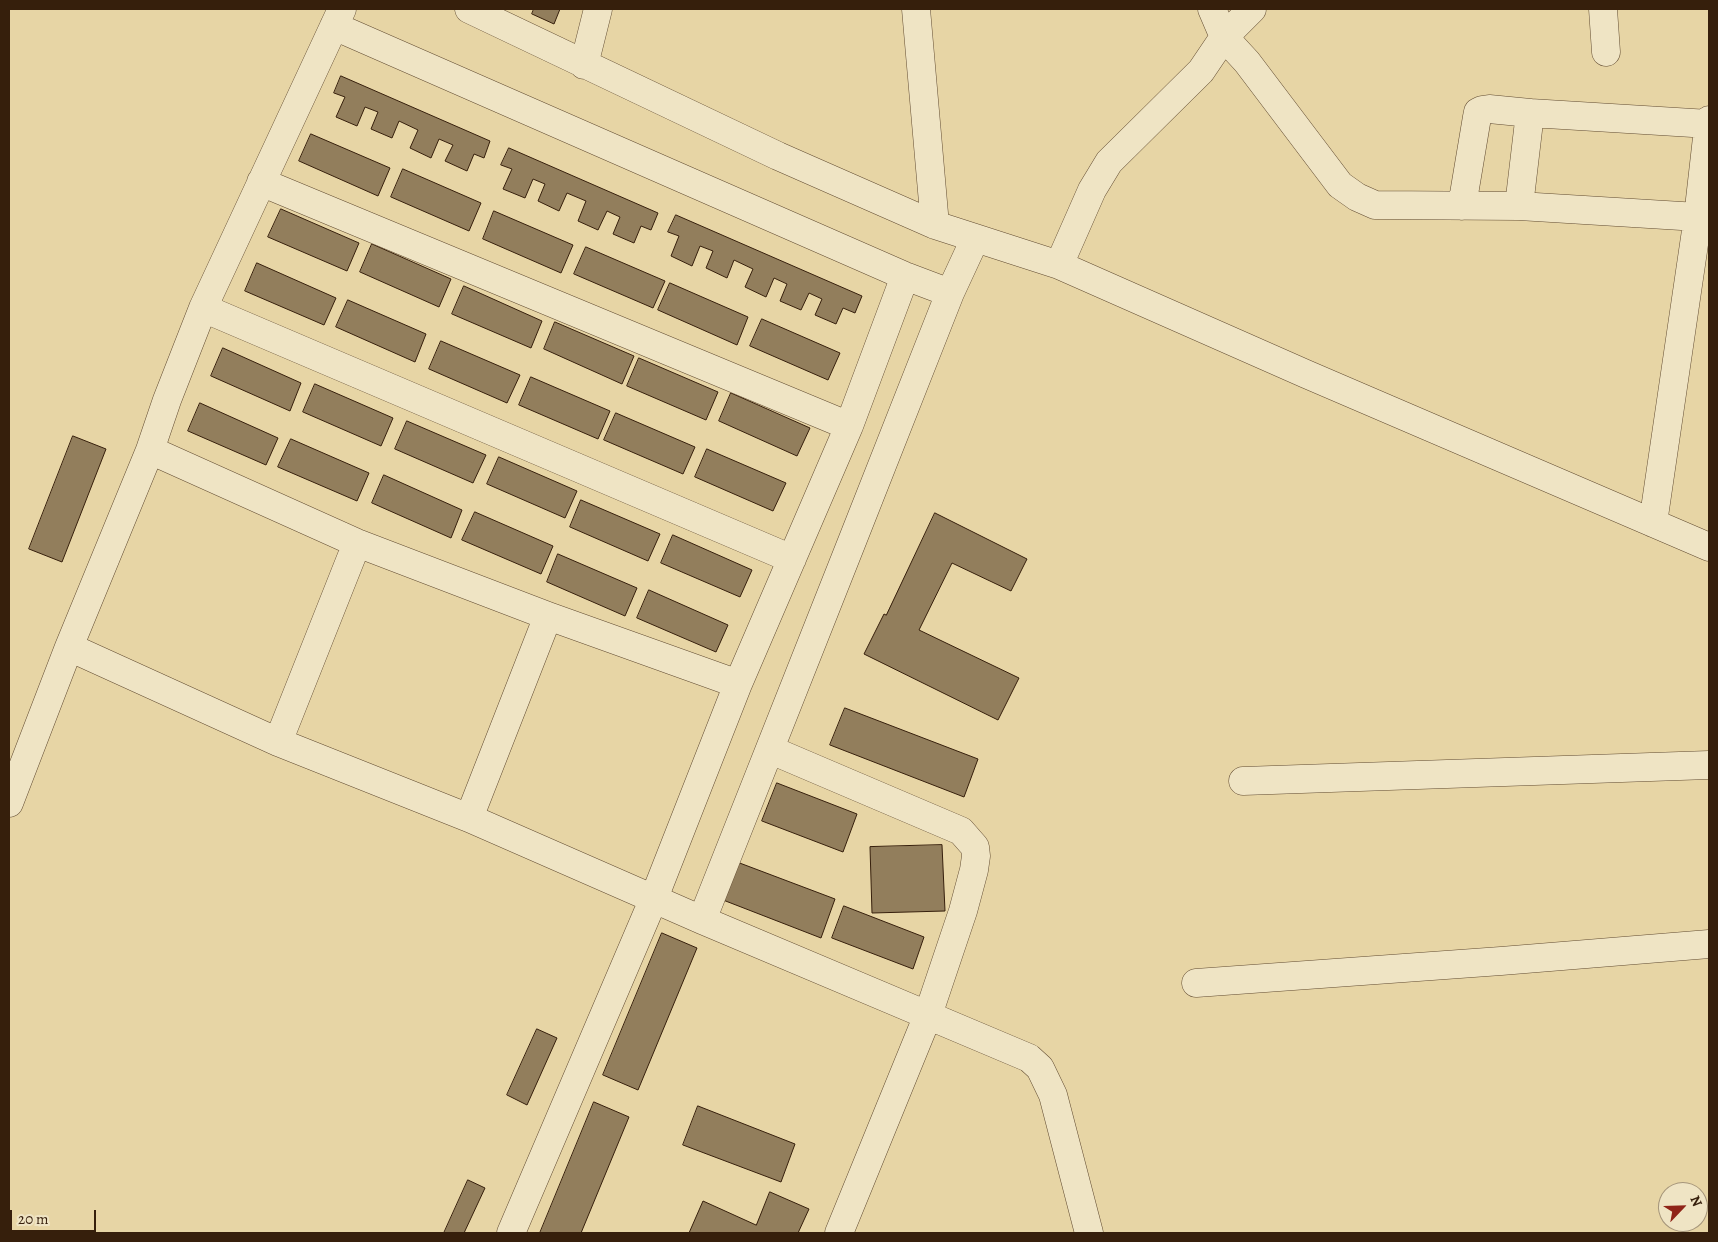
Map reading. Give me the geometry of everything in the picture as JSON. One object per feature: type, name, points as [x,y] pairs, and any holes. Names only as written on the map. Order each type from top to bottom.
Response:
[{"type":"street","points":[[469,9],[778,156],[934,225],[1060,265],[1306,374],[1709,547]]},
{"type":"street","points":[[584,65],[598,9]]},
{"type":"street","points":[[916,9],[934,225]]},
{"type":"street","points":[[1212,9],[1224,37],[1247,62],[1340,185],[1357,197],[1375,205],[1520,206],[1698,217]]},
{"type":"street","points":[[1060,265],[1092,190],[1109,162],[1201,71],[1224,37],[1252,9]]},
{"type":"street","points":[[1603,9],[1606,52]]},
{"type":"street","points":[[9,803],[69,647],[150,450],[167,400],[203,308],[338,17],[906,276],[950,293]]},
{"type":"street","points":[[1462,206],[1478,112],[1482,110],[1709,122],[1698,217],[1653,523]]},
{"type":"street","points":[[1520,206],[1530,113]]},
{"type":"street","points":[[261,182],[848,426]]},
{"type":"street","points":[[702,920],[950,293],[975,239]]},
{"type":"street","points":[[511,1233],[654,898],[738,684],[848,426],[906,276]]},
{"type":"street","points":[[203,308],[792,559]]},
{"type":"street","points":[[150,450],[357,543],[548,616],[738,684]]},
{"type":"street","points":[[278,742],[357,543]]},
{"type":"street","points":[[469,818],[548,616]]},
{"type":"street","points":[[69,647],[278,742],[469,818],[702,920],[1029,1058],[1040,1068],[1053,1095],[1089,1233]]},
{"type":"street","points":[[770,750],[961,831],[970,839],[975,847],[974,870],[963,911],[928,1015],[839,1233]]},
{"type":"street","points":[[1243,782],[1709,765]]},
{"type":"street","points":[[1196,983],[1709,944]]},
{"type":"building","points":[[534,9],[560,9],[554,24],[532,14]]},
{"type":"building","points":[[341,76],[490,141],[484,158],[474,154],[467,171],[445,161],[453,145],[439,139],[431,158],[410,148],[418,130],[399,121],[392,138],[371,129],[378,112],[365,107],[357,126],[336,117],[345,97],[334,93]]},
{"type":"building","points":[[311,134],[390,168],[378,196],[299,161]]},
{"type":"building","points":[[509,148],[658,213],[651,230],[641,226],[634,243],[613,234],[620,217],[607,211],[598,230],[578,221],[586,201],[567,193],[559,211],[538,201],[545,184],[533,179],[525,198],[503,189],[512,169],[501,165]]},
{"type":"building","points":[[403,169],[481,203],[469,231],[391,197]]},
{"type":"building","points":[[281,209],[359,243],[347,271],[268,237]]},
{"type":"building","points":[[494,211],[573,245],[561,273],[483,239]]},
{"type":"building","points":[[676,215],[862,296],[855,313],[843,308],[836,324],[815,315],[822,299],[809,293],[801,310],[780,301],[787,284],[774,278],[766,297],[745,287],[753,269],[734,260],[727,278],[706,268],[713,251],[700,246],[692,266],[671,256],[679,236],[668,232]]},
{"type":"building","points":[[372,244],[451,279],[439,307],[360,272]]},
{"type":"building","points":[[586,247],[665,281],[653,308],[574,274]]},
{"type":"building","points":[[257,263],[336,298],[324,325],[245,291]]},
{"type":"building","points":[[670,283],[748,317],[737,345],[658,310]]},
{"type":"building","points":[[464,286],[542,321],[531,348],[452,314]]},
{"type":"building","points":[[348,300],[426,334],[415,362],[336,327]]},
{"type":"building","points":[[762,319],[840,353],[828,380],[750,346]]},
{"type":"building","points":[[555,322],[634,356],[622,384],[544,349]]},
{"type":"building","points":[[441,341],[520,375],[507,403],[429,369]]},
{"type":"building","points":[[223,348],[301,383],[290,411],[211,376]]},
{"type":"building","points":[[639,358],[718,392],[706,420],[627,386]]},
{"type":"building","points":[[531,377],[610,411],[598,439],[519,405]]},
{"type":"building","points":[[315,384],[393,418],[381,446],[303,412]]},
{"type":"building","points":[[731,393],[810,428],[797,456],[719,421]]},
{"type":"building","points":[[200,403],[278,438],[266,465],[188,431]]},
{"type":"building","points":[[616,413],[695,447],[683,474],[604,440]]},
{"type":"building","points":[[407,421],[486,455],[473,483],[395,449]]},
{"type":"building","points":[[73,436],[106,449],[62,562],[29,549]]},
{"type":"building","points":[[291,439],[369,473],[357,501],[278,467]]},
{"type":"building","points":[[707,449],[786,483],[773,511],[695,477]]},
{"type":"building","points":[[499,457],[577,491],[565,518],[487,484]]},
{"type":"building","points":[[384,475],[462,510],[451,538],[372,503]]},
{"type":"building","points":[[581,500],[660,534],[648,561],[570,527]]},
{"type":"building","points":[[475,512],[553,546],[541,574],[462,540]]},
{"type":"building","points":[[935,513],[1027,559],[1011,591],[952,563],[919,630],[1019,678],[998,720],[864,654],[884,614],[886,615]]},
{"type":"building","points":[[673,535],[752,570],[740,597],[661,563]]},
{"type":"building","points":[[558,554],[637,588],[625,616],[547,582]]},
{"type":"building","points":[[649,590],[728,625],[716,652],[637,618]]},
{"type":"building","points":[[845,708],[978,759],[964,797],[830,745]]},
{"type":"building","points":[[777,783],[857,814],[843,852],[762,821]]},
{"type":"building","points":[[942,845],[945,911],[872,913],[870,847]]},
{"type":"building","points":[[737,862],[835,899],[821,938],[723,900]]},
{"type":"building","points":[[844,906],[924,937],[913,969],[832,938]]},
{"type":"building","points":[[662,933],[697,948],[638,1090],[603,1075]]},
{"type":"building","points":[[537,1029],[557,1038],[527,1105],[507,1095]]},
{"type":"building","points":[[594,1102],[629,1117],[581,1233],[540,1233]]},
{"type":"building","points":[[698,1106],[795,1144],[781,1182],[683,1145]]},
{"type":"building","points":[[468,1180],[485,1188],[464,1233],[444,1233]]},
{"type":"building","points":[[770,1192],[809,1209],[798,1233],[689,1233],[703,1201],[756,1225]]}]
